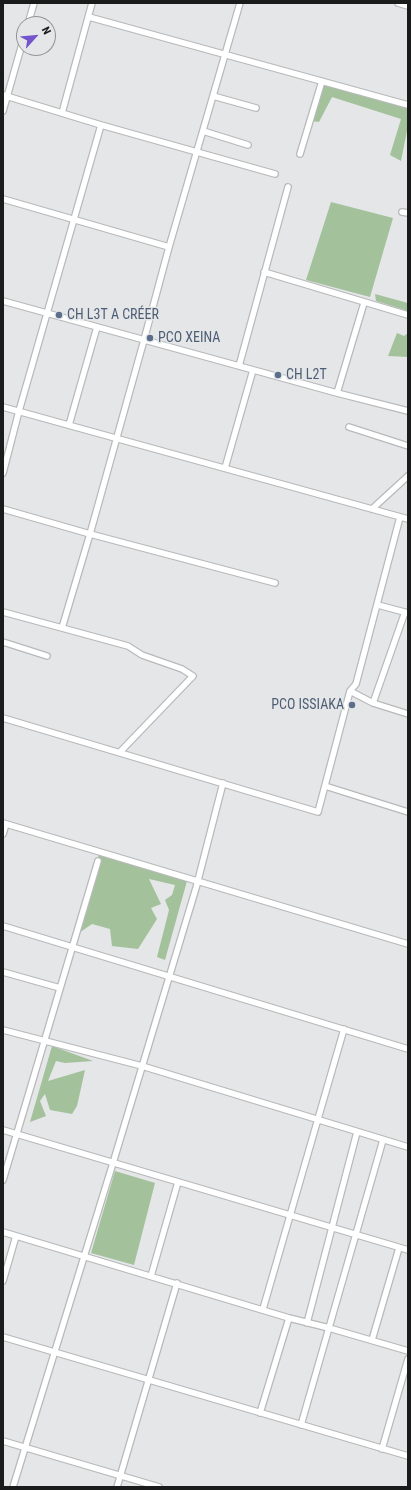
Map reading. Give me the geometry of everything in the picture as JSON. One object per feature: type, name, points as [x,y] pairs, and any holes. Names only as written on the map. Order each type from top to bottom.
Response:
[{"type":"street","points":[[30,16],[34,3]]},
{"type":"street","points":[[62,113],[92,3]]},
{"type":"street","points":[[62,628],[117,438],[169,246],[240,3]]},
{"type":"street","points":[[398,3],[408,6]]},
{"type":"street","points":[[88,17],[408,105]]},
{"type":"street","points":[[3,110],[5,96],[18,56]]},
{"type":"street","points":[[300,154],[322,81]]},
{"type":"street","points":[[5,96],[101,125],[275,174]]},
{"type":"street","points":[[213,96],[256,108]]},
{"type":"street","points":[[3,473],[5,457],[48,313],[101,125]]},
{"type":"street","points":[[203,131],[248,145]]},
{"type":"street","points":[[239,366],[288,187]]},
{"type":"street","points":[[3,199],[169,246]]},
{"type":"street","points":[[264,272],[408,315]]},
{"type":"street","points":[[3,301],[337,393],[408,411]]},
{"type":"street","points":[[337,393],[364,303]]},
{"type":"street","points":[[69,425],[98,327]]},
{"type":"street","points":[[224,468],[253,370]]},
{"type":"street","points":[[3,407],[408,519]]},
{"type":"street","points":[[349,427],[408,446]]},
{"type":"street","points":[[372,509],[408,476]]},
{"type":"street","points":[[3,509],[90,534],[275,583]]},
{"type":"street","points":[[3,718],[318,812],[350,691],[356,684],[378,605],[400,517]]},
{"type":"street","points":[[373,703],[406,612],[378,605]]},
{"type":"street","points":[[3,612],[128,646],[142,655],[182,669],[193,676],[120,752]]},
{"type":"street","points":[[3,642],[47,656]]},
{"type":"street","points":[[350,691],[373,703],[408,713]]},
{"type":"street","points":[[14,1487],[198,881],[223,783]]},
{"type":"street","points":[[325,786],[408,812]]},
{"type":"street","points":[[3,834],[5,824],[408,944]]},
{"type":"street","points":[[3,1180],[98,861]]},
{"type":"street","points":[[3,926],[408,1049]]},
{"type":"street","points":[[3,972],[60,988]]},
{"type":"street","points":[[263,1309],[344,1029]]},
{"type":"street","points":[[3,1030],[142,1066],[408,1148]]},
{"type":"street","points":[[3,1130],[408,1250]]},
{"type":"street","points":[[307,1323],[357,1132]]},
{"type":"street","points":[[301,1425],[383,1140]]},
{"type":"street","points":[[151,1276],[178,1182]]},
{"type":"street","points":[[3,1232],[177,1283],[289,1318],[408,1351]]},
{"type":"street","points":[[3,1281],[16,1236]]},
{"type":"street","points":[[372,1340],[399,1248]]},
{"type":"street","points":[[117,1487],[177,1283]]},
{"type":"street","points":[[260,1413],[289,1318]]},
{"type":"street","points":[[3,1337],[408,1456]]},
{"type":"street","points":[[382,1449],[408,1359]]},
{"type":"street","points":[[3,1441],[159,1487]]},
{"type":"green space","points":[[324,85],[408,108],[408,126],[401,161],[390,155],[401,119],[332,97],[319,122],[311,121]]},
{"type":"green space","points":[[331,202],[393,218],[370,297],[306,280]]},
{"type":"green space","points":[[375,294],[408,303],[408,311],[376,301]]},
{"type":"green space","points":[[397,333],[404,336],[408,333],[408,357],[388,356]]},
{"type":"green space","points":[[99,854],[187,881],[165,960],[157,957],[169,910],[165,900],[172,895],[175,885],[149,879],[161,904],[151,908],[157,919],[138,949],[112,946],[110,929],[92,924],[76,935]]},
{"type":"green space","points":[[52,1046],[93,1061],[65,1063],[56,1061],[48,1081],[85,1070],[77,1106],[72,1114],[50,1110],[45,1094],[40,1101],[46,1116],[30,1122]]},
{"type":"green space","points":[[115,1171],[155,1183],[134,1265],[91,1253]]},
{"type":"place","name":"CH L3T A CRÉER","points":[[59,315]]},
{"type":"place","name":"PCO XEINA","points":[[150,338]]},
{"type":"place","name":"CH L2T","points":[[278,375]]},
{"type":"place","name":"PCO ISSIAKA","points":[[352,705]]}]
